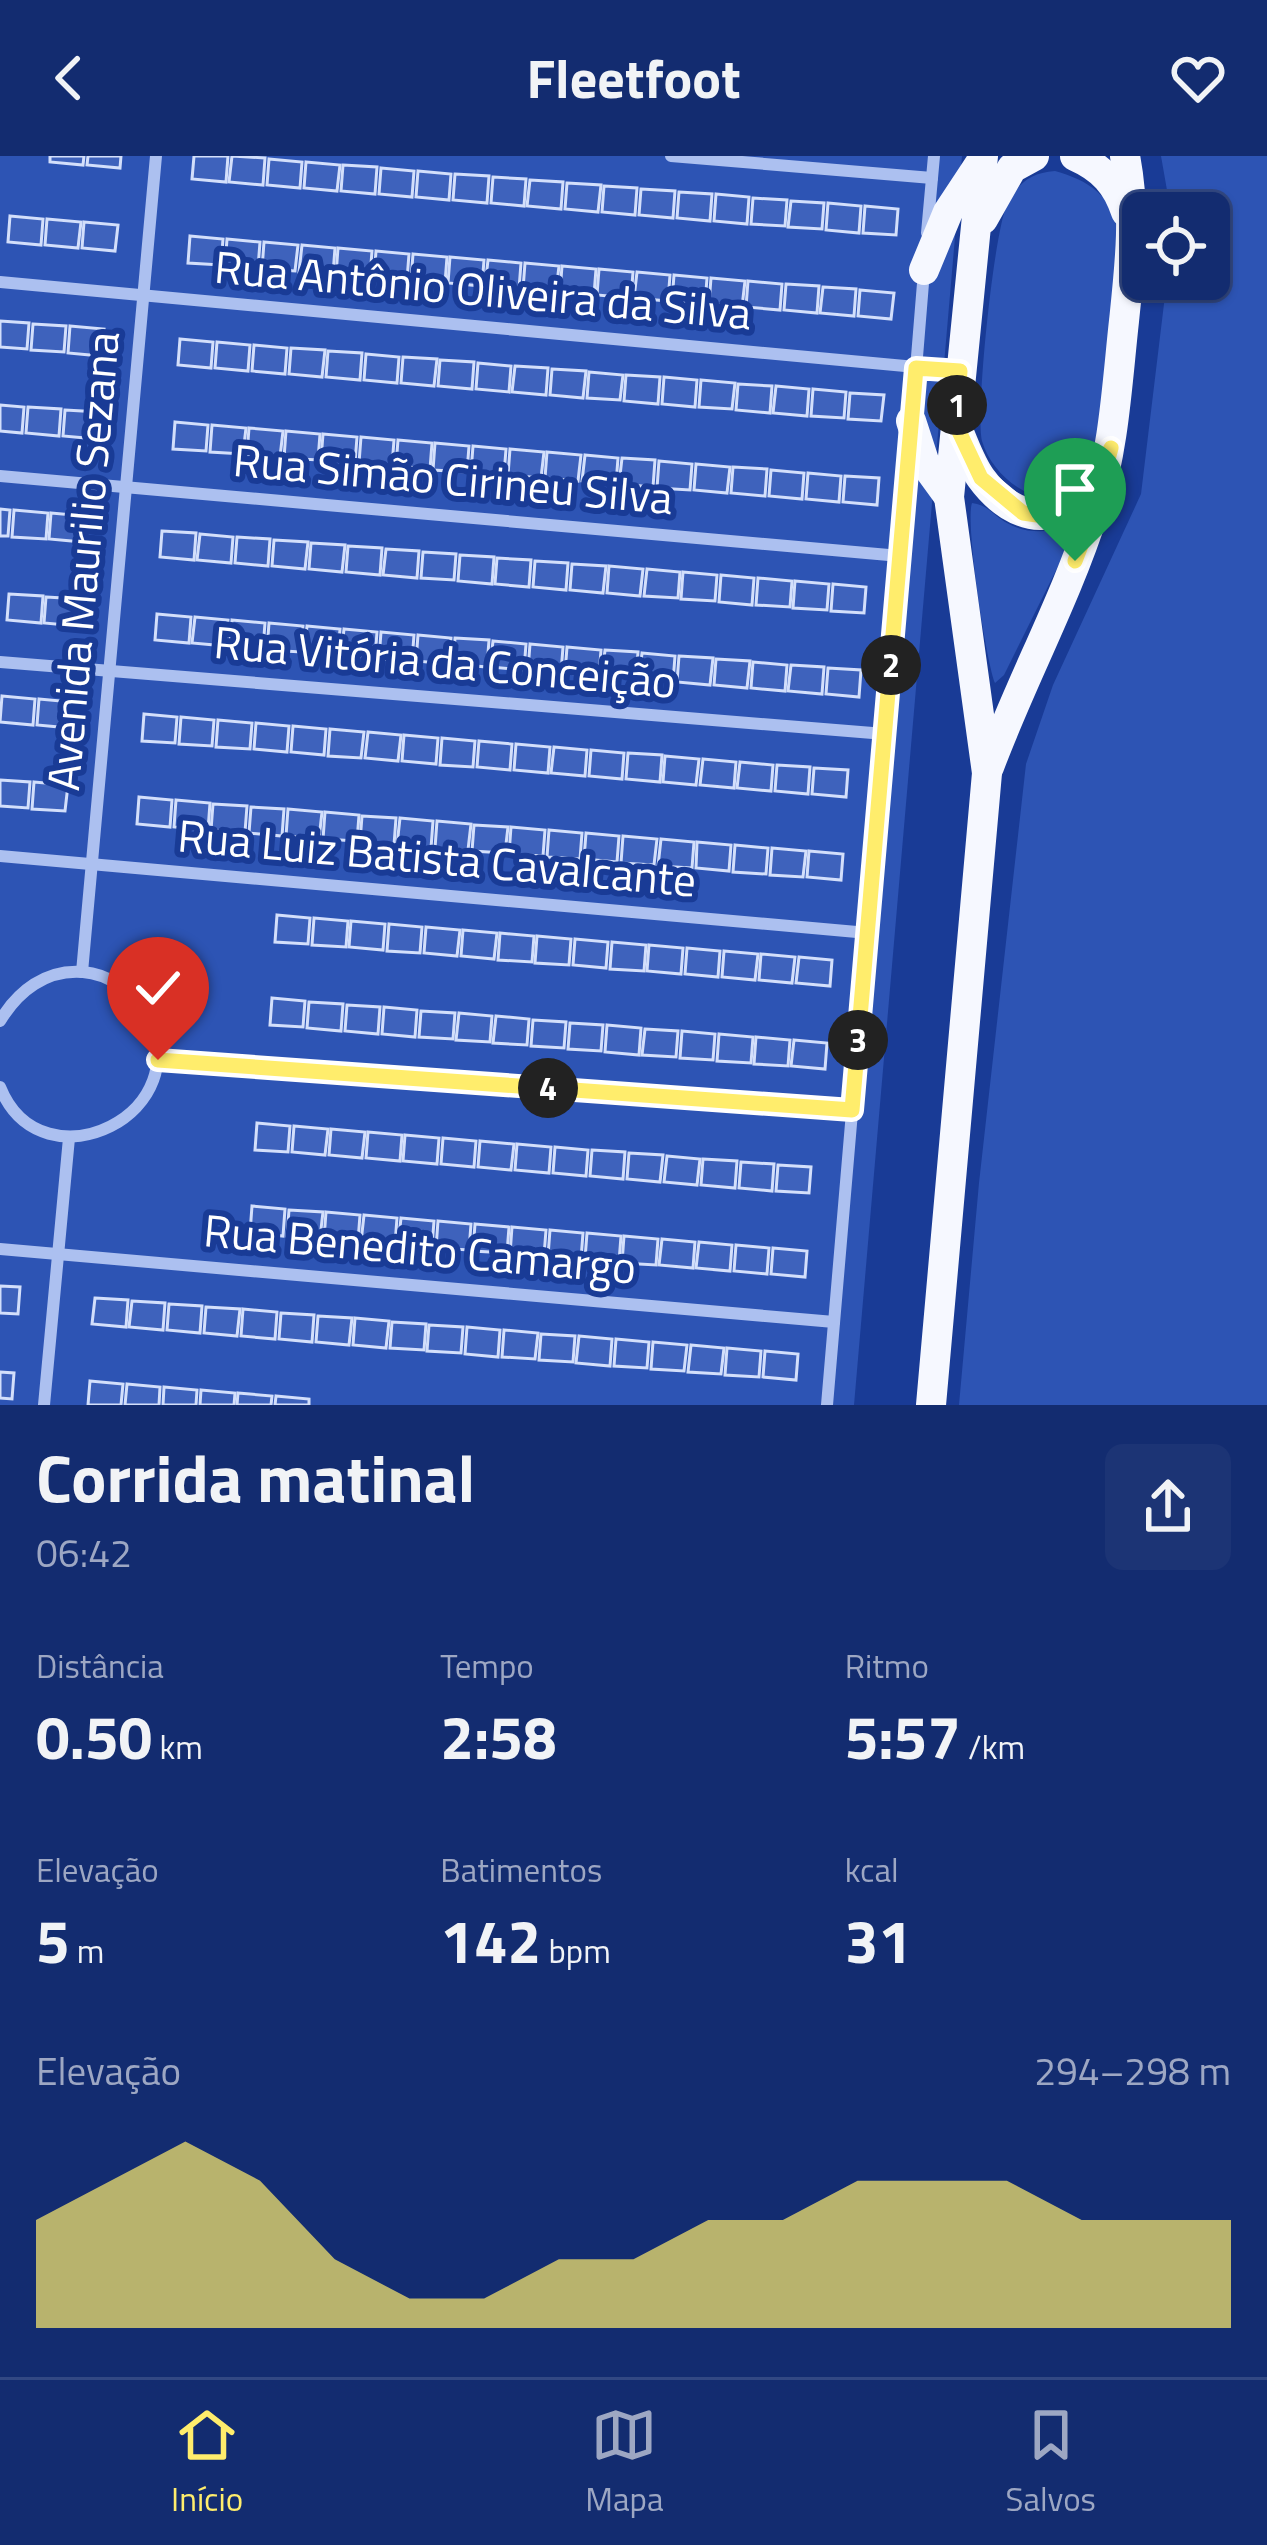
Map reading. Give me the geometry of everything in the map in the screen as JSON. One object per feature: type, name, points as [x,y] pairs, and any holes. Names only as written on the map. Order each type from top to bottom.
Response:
[{"type":"main road","points":[[975,234],[1012,168],[1034,156]]},
{"type":"main road","points":[[1075,156],[1097,166],[1122,201]]},
{"type":"main road","points":[[1125,156],[1132,192]]},
{"type":"main road","points":[[931,1405],[987,773],[950,497],[983,158]]},
{"type":"main road","points":[[924,270],[948,212],[983,158]]},
{"type":"main road","points":[[987,773],[1017,691],[1082,544],[1111,448],[1126,300]]},
{"type":"main road","points":[[911,421],[926,464],[950,497]]},
{"type":"main road","points":[[956,425],[981,478],[1023,513],[1051,517],[1083,500],[1111,448]]},
{"type":"street","name":"Avenida Maurilio Sezana","points":[[82,972],[156,156]]},
{"type":"street","points":[[671,156],[932,178]]},
{"type":"street","points":[[827,1405],[934,156]]},
{"type":"street","name":"Rua Antônio Oliveira da Silva","points":[[0,282],[960,371]]},
{"type":"street","name":"Rua Simão Cirineu Silva","points":[[0,476],[900,556]]},
{"type":"street","name":"Rua Vitória da Conceição","points":[[0,662],[885,734]]},
{"type":"street","name":"Rua Luiz Batista Cavalcante","points":[[0,856],[868,933]]},
{"type":"street","points":[[0,1021],[13,1000],[32,984],[55,974],[82,972],[121,986],[137,1001],[148,1019],[158,1060],[139,1106],[120,1123],[97,1134],[69,1138],[44,1131],[21,1118],[0,1087]]},
{"type":"street","points":[[158,1060],[852,1110]]},
{"type":"street","points":[[44,1405],[69,1138]]},
{"type":"street","name":"Rua Benedito Camargo","points":[[0,1249],[834,1322]]},
{"type":"shaded area","points":[[0,156],[962,156],[854,1405],[0,1405]]},
{"type":"shaded area","points":[[1161,156],[1267,156],[1267,1405],[959,1405],[1026,764],[1053,685],[1141,494],[1164,300],[1230,300],[1230,192],[1167,192]]},
{"type":"shaded area","points":[[1055,171],[1097,191],[1111,208],[1119,231],[1105,395],[1093,455],[1085,475],[1072,489],[1042,496],[1011,483],[989,456],[982,441],[981,396],[992,284],[1007,205],[1026,180]]},
{"type":"shaded area","points":[[972,503],[1024,530],[1078,526],[1004,675],[995,683],[978,592]]},
{"type":"building","points":[[50,156],[84,156],[83,165],[50,162]]},
{"type":"building","points":[[88,156],[121,156],[120,168],[87,165]]},
{"type":"building","points":[[194,156],[228,156],[226,182],[192,179]]},
{"type":"building","points":[[232,156],[265,158],[263,185],[229,182]]},
{"type":"building","points":[[269,159],[302,162],[300,188],[267,185]]},
{"type":"building","points":[[306,162],[340,165],[337,191],[304,188]]},
{"type":"building","points":[[343,165],[377,167],[375,194],[341,191]]},
{"type":"building","points":[[381,168],[414,171],[412,197],[379,194]]},
{"type":"building","points":[[418,171],[451,174],[449,200],[416,197]]},
{"type":"building","points":[[455,174],[489,176],[487,203],[453,200]]},
{"type":"building","points":[[493,177],[526,179],[524,206],[491,203]]},
{"type":"building","points":[[530,180],[563,182],[561,209],[527,206]]},
{"type":"building","points":[[567,183],[601,185],[598,212],[565,209]]},
{"type":"building","points":[[604,186],[637,188],[635,215],[602,212]]},
{"type":"building","points":[[641,189],[675,191],[673,218],[639,215]]},
{"type":"building","points":[[679,192],[712,194],[710,221],[677,218]]},
{"type":"building","points":[[716,194],[749,197],[747,224],[714,221]]},
{"type":"building","points":[[753,198],[787,200],[785,226],[751,224]]},
{"type":"building","points":[[791,201],[824,203],[822,229],[788,227]]},
{"type":"building","points":[[828,203],[861,206],[859,233],[826,230]]},
{"type":"building","points":[[865,206],[898,209],[896,235],[863,233]]},
{"type":"building","points":[[10,216],[43,219],[41,245],[8,242]]},
{"type":"building","points":[[47,219],[81,222],[78,248],[45,245]]},
{"type":"building","points":[[84,222],[118,225],[115,251],[82,248]]},
{"type":"building","points":[[190,236],[223,239],[221,265],[188,263]]},
{"type":"building","points":[[227,239],[260,242],[258,268],[225,266]]},
{"type":"building","points":[[264,242],[298,245],[295,271],[262,269]]},
{"type":"building","points":[[302,245],[335,248],[333,274],[299,272]]},
{"type":"building","points":[[338,248],[372,251],[370,277],[336,275]]},
{"type":"building","points":[[376,251],[409,254],[407,280],[374,278]]},
{"type":"building","points":[[413,254],[447,257],[445,283],[411,280]]},
{"type":"building","points":[[450,257],[484,260],[482,286],[448,283]]},
{"type":"building","points":[[488,260],[521,263],[519,289],[485,287]]},
{"type":"building","points":[[525,263],[559,266],[556,292],[523,289]]},
{"type":"building","points":[[562,266],[596,269],[594,295],[560,292]]},
{"type":"building","points":[[599,269],[633,272],[631,298],[597,295]]},
{"type":"building","points":[[637,272],[670,275],[668,301],[634,298]]},
{"type":"building","points":[[674,275],[707,278],[705,304],[672,301]]},
{"type":"building","points":[[711,278],[745,281],[742,307],[709,304]]},
{"type":"building","points":[[748,281],[782,284],[780,310],[746,307]]},
{"type":"building","points":[[786,284],[819,286],[817,313],[784,310]]},
{"type":"building","points":[[823,287],[856,289],[854,316],[820,313]]},
{"type":"building","points":[[860,290],[894,293],[891,319],[858,316]]},
{"type":"building","points":[[0,321],[29,323],[27,349],[0,347]]},
{"type":"building","points":[[33,324],[66,326],[64,352],[31,350]]},
{"type":"building","points":[[70,326],[104,329],[101,356],[68,353]]},
{"type":"building","points":[[180,339],[213,342],[211,368],[178,365]]},
{"type":"building","points":[[217,342],[250,345],[248,371],[215,368]]},
{"type":"building","points":[[254,345],[287,348],[285,374],[252,371]]},
{"type":"building","points":[[291,348],[325,350],[322,377],[289,374]]},
{"type":"building","points":[[328,351],[362,353],[360,380],[326,377]]},
{"type":"building","points":[[366,354],[399,357],[397,383],[364,380]]},
{"type":"building","points":[[403,357],[437,359],[434,386],[401,383]]},
{"type":"building","points":[[440,360],[474,362],[472,389],[438,386]]},
{"type":"building","points":[[478,363],[511,366],[509,392],[476,389]]},
{"type":"building","points":[[515,366],[548,368],[546,395],[512,392]]},
{"type":"building","points":[[552,369],[586,371],[583,398],[550,395]]},
{"type":"building","points":[[589,372],[623,375],[620,400],[587,398]]},
{"type":"building","points":[[626,375],[660,377],[658,404],[624,401]]},
{"type":"building","points":[[664,377],[697,380],[695,407],[662,404]]},
{"type":"building","points":[[701,380],[735,383],[732,409],[699,407]]},
{"type":"building","points":[[738,384],[772,386],[770,413],[736,410]]},
{"type":"building","points":[[776,386],[809,389],[807,416],[773,413]]},
{"type":"building","points":[[813,389],[846,392],[844,418],[811,416]]},
{"type":"building","points":[[850,393],[884,395],[881,421],[848,419]]},
{"type":"building","points":[[0,405],[24,407],[22,433],[0,431]]},
{"type":"building","points":[[28,407],[61,409],[59,436],[26,433]]},
{"type":"building","points":[[65,410],[99,412],[97,439],[63,436]]},
{"type":"building","points":[[175,422],[208,425],[206,451],[173,449]]},
{"type":"building","points":[[212,425],[246,428],[243,454],[210,452]]},
{"type":"building","points":[[249,428],[283,431],[280,457],[247,454]]},
{"type":"building","points":[[286,431],[320,434],[318,460],[284,458]]},
{"type":"building","points":[[323,434],[357,437],[355,463],[321,460]]},
{"type":"building","points":[[361,437],[394,440],[392,466],[359,463]]},
{"type":"building","points":[[398,440],[432,443],[430,469],[396,466]]},
{"type":"building","points":[[435,443],[469,446],[467,472],[433,470]]},
{"type":"building","points":[[473,446],[506,449],[504,475],[471,472]]},
{"type":"building","points":[[510,449],[544,452],[541,478],[508,475]]},
{"type":"building","points":[[547,452],[581,455],[578,481],[545,478]]},
{"type":"building","points":[[585,455],[618,458],[616,484],[582,481]]},
{"type":"building","points":[[622,458],[655,460],[653,487],[619,484]]},
{"type":"building","points":[[659,461],[692,464],[690,490],[657,488]]},
{"type":"building","points":[[696,464],[730,467],[727,493],[694,490]]},
{"type":"building","points":[[733,467],[767,469],[765,496],[731,493]]},
{"type":"building","points":[[771,470],[804,473],[802,499],[769,496]]},
{"type":"building","points":[[808,473],[841,476],[839,502],[806,499]]},
{"type":"building","points":[[845,476],[879,478],[877,505],[843,502]]},
{"type":"building","points":[[0,509],[10,510],[8,536],[0,536]]},
{"type":"building","points":[[14,510],[48,513],[46,539],[12,537]]},
{"type":"building","points":[[51,513],[85,516],[83,542],[49,539]]},
{"type":"building","points":[[162,531],[196,533],[194,560],[160,557]]},
{"type":"building","points":[[200,534],[233,537],[231,563],[197,560]]},
{"type":"building","points":[[237,537],[270,539],[268,566],[235,563]]},
{"type":"building","points":[[274,540],[308,542],[305,569],[272,566]]},
{"type":"building","points":[[311,543],[345,545],[342,572],[309,569]]},
{"type":"building","points":[[348,546],[382,548],[380,575],[346,572]]},
{"type":"building","points":[[386,549],[419,551],[417,578],[383,575]]},
{"type":"building","points":[[423,552],[456,554],[454,580],[421,578]]},
{"type":"building","points":[[460,555],[494,557],[492,584],[458,581]]},
{"type":"building","points":[[497,558],[531,560],[529,587],[495,584]]},
{"type":"building","points":[[535,561],[568,563],[566,590],[533,587]]},
{"type":"building","points":[[572,564],[606,566],[603,593],[570,590]]},
{"type":"building","points":[[609,566],[643,569],[640,596],[607,593]]},
{"type":"building","points":[[647,569],[680,572],[678,598],[644,596]]},
{"type":"building","points":[[683,572],[717,575],[715,601],[681,599]]},
{"type":"building","points":[[721,575],[754,578],[752,605],[719,602]]},
{"type":"building","points":[[758,578],[792,581],[790,607],[756,605]]},
{"type":"building","points":[[795,581],[829,584],[827,610],[793,608]]},
{"type":"building","points":[[833,584],[866,587],[864,613],[831,611]]},
{"type":"building","points":[[9,594],[43,596],[41,623],[7,620]]},
{"type":"building","points":[[46,597],[80,599],[78,626],[44,623]]},
{"type":"building","points":[[157,614],[191,617],[189,643],[155,640]]},
{"type":"building","points":[[195,617],[228,620],[226,646],[192,643]]},
{"type":"building","points":[[232,620],[265,623],[263,649],[230,646]]},
{"type":"building","points":[[269,623],[303,626],[301,652],[267,650]]},
{"type":"building","points":[[307,626],[340,629],[338,655],[304,652]]},
{"type":"building","points":[[344,629],[377,632],[375,658],[341,655]]},
{"type":"building","points":[[381,632],[414,635],[412,661],[379,659]]},
{"type":"building","points":[[418,635],[451,638],[449,664],[416,661]]},
{"type":"building","points":[[455,638],[489,640],[487,667],[453,664]]},
{"type":"building","points":[[493,641],[526,644],[524,670],[490,667]]},
{"type":"building","points":[[530,644],[563,647],[561,673],[528,670]]},
{"type":"building","points":[[567,647],[601,650],[599,676],[565,673]]},
{"type":"building","points":[[605,650],[638,652],[636,679],[602,676]]},
{"type":"building","points":[[642,653],[675,656],[673,682],[639,679]]},
{"type":"building","points":[[679,656],[713,658],[710,685],[677,682]]},
{"type":"building","points":[[716,659],[750,661],[747,688],[714,685]]},
{"type":"building","points":[[753,662],[787,665],[785,691],[751,688]]},
{"type":"building","points":[[791,665],[824,667],[822,694],[788,691]]},
{"type":"building","points":[[828,668],[861,670],[859,697],[826,694]]},
{"type":"building","points":[[2,696],[35,699],[33,725],[0,722]]},
{"type":"building","points":[[39,699],[72,702],[70,728],[37,725]]},
{"type":"building","points":[[144,714],[177,717],[175,743],[142,741]]},
{"type":"building","points":[[181,717],[214,720],[212,746],[179,744]]},
{"type":"building","points":[[218,720],[252,723],[250,749],[216,747]]},
{"type":"building","points":[[256,723],[289,726],[287,752],[254,749]]},
{"type":"building","points":[[293,726],[326,729],[324,755],[291,752]]},
{"type":"building","points":[[330,729],[364,732],[361,758],[328,756]]},
{"type":"building","points":[[368,732],[401,735],[398,761],[365,758]]},
{"type":"building","points":[[404,735],[438,738],[436,764],[402,761]]},
{"type":"building","points":[[442,738],[475,741],[473,767],[440,765]]},
{"type":"building","points":[[479,741],[512,744],[510,770],[477,767]]},
{"type":"building","points":[[516,744],[550,747],[548,773],[514,770]]},
{"type":"building","points":[[554,747],[587,750],[585,776],[551,773]]},
{"type":"building","points":[[591,750],[624,753],[622,779],[589,776]]},
{"type":"building","points":[[628,753],[662,755],[660,782],[626,779]]},
{"type":"building","points":[[665,756],[699,759],[696,785],[663,782]]},
{"type":"building","points":[[703,759],[736,762],[734,788],[700,785]]},
{"type":"building","points":[[740,762],[773,765],[771,791],[737,788]]},
{"type":"building","points":[[777,765],[810,767],[808,794],[775,791]]},
{"type":"building","points":[[814,768],[848,770],[846,797],[812,794]]},
{"type":"building","points":[[0,780],[30,782],[28,808],[0,806]]},
{"type":"building","points":[[34,782],[68,785],[65,811],[32,809]]},
{"type":"building","points":[[139,797],[172,800],[170,827],[137,824]]},
{"type":"building","points":[[176,800],[210,803],[208,830],[174,827]]},
{"type":"building","points":[[213,804],[247,806],[245,832],[211,830]]},
{"type":"building","points":[[251,807],[284,809],[282,836],[249,833]]},
{"type":"building","points":[[288,809],[322,812],[319,839],[286,836]]},
{"type":"building","points":[[325,812],[359,815],[357,841],[323,839]]},
{"type":"building","points":[[362,816],[396,818],[394,845],[360,842]]},
{"type":"building","points":[[400,818],[433,821],[431,848],[397,845]]},
{"type":"building","points":[[437,821],[471,824],[468,850],[435,848]]},
{"type":"building","points":[[474,825],[508,827],[505,853],[472,851]]},
{"type":"building","points":[[511,827],[545,830],[543,856],[509,854]]},
{"type":"building","points":[[549,830],[582,833],[580,859],[547,857]]},
{"type":"building","points":[[586,833],[619,836],[617,862],[584,859]]},
{"type":"building","points":[[623,836],[657,839],[654,865],[621,863]]},
{"type":"building","points":[[661,839],[694,842],[692,868],[658,866]]},
{"type":"building","points":[[697,842],[731,845],[729,871],[696,868]]},
{"type":"building","points":[[735,845],[768,848],[766,874],[733,872]]},
{"type":"building","points":[[772,848],[806,851],[803,877],[770,875]]},
{"type":"building","points":[[809,851],[843,854],[841,880],[807,877]]},
{"type":"building","points":[[277,915],[310,918],[308,944],[275,942]]},
{"type":"building","points":[[314,918],[348,921],[346,947],[312,945]]},
{"type":"building","points":[[351,921],[385,924],[383,950],[349,947]]},
{"type":"building","points":[[389,924],[422,927],[420,953],[387,951]]},
{"type":"building","points":[[426,927],[460,930],[457,956],[424,953]]},
{"type":"building","points":[[463,930],[497,933],[494,959],[461,956]]},
{"type":"building","points":[[500,933],[534,936],[532,962],[498,960]]},
{"type":"building","points":[[537,936],[571,939],[569,965],[535,963]]},
{"type":"building","points":[[575,939],[608,942],[606,968],[573,965]]},
{"type":"building","points":[[612,942],[646,945],[644,971],[610,969]]},
{"type":"building","points":[[649,945],[683,948],[681,974],[647,971]]},
{"type":"building","points":[[687,948],[720,951],[718,977],[685,974]]},
{"type":"building","points":[[724,951],[758,954],[755,980],[722,977]]},
{"type":"building","points":[[761,954],[795,957],[792,983],[759,980]]},
{"type":"building","points":[[799,957],[832,960],[830,986],[796,983]]},
{"type":"building","points":[[272,998],[305,1001],[303,1027],[270,1025]]},
{"type":"building","points":[[309,1002],[343,1004],[341,1031],[307,1028]]},
{"type":"building","points":[[347,1005],[380,1007],[378,1034],[345,1031]]},
{"type":"building","points":[[384,1007],[417,1010],[415,1037],[382,1034]]},
{"type":"building","points":[[421,1011],[455,1013],[453,1039],[419,1037]]},
{"type":"building","points":[[459,1013],[492,1016],[490,1042],[456,1040]]},
{"type":"building","points":[[496,1016],[529,1019],[527,1045],[493,1043]]},
{"type":"building","points":[[533,1020],[566,1022],[564,1048],[531,1046]]},
{"type":"building","points":[[570,1023],[603,1025],[601,1051],[568,1049]]},
{"type":"building","points":[[607,1025],[641,1028],[639,1055],[605,1052]]},
{"type":"building","points":[[645,1029],[678,1031],[676,1057],[642,1055]]},
{"type":"building","points":[[682,1031],[715,1034],[713,1060],[680,1058]]},
{"type":"building","points":[[719,1034],[753,1037],[751,1063],[717,1061]]},
{"type":"building","points":[[756,1037],[790,1040],[788,1066],[754,1064]]},
{"type":"building","points":[[794,1040],[827,1043],[825,1069],[791,1066]]},
{"type":"building","points":[[257,1123],[290,1126],[288,1152],[255,1150]]},
{"type":"building","points":[[294,1126],[328,1129],[325,1155],[292,1152]]},
{"type":"building","points":[[331,1129],[365,1132],[362,1158],[329,1155]]},
{"type":"building","points":[[368,1132],[402,1135],[400,1161],[366,1158]]},
{"type":"building","points":[[405,1135],[439,1138],[437,1164],[403,1161]]},
{"type":"building","points":[[443,1138],[476,1141],[474,1167],[441,1164]]},
{"type":"building","points":[[480,1141],[514,1144],[511,1170],[478,1167]]},
{"type":"building","points":[[517,1144],[551,1147],[549,1173],[515,1170]]},
{"type":"building","points":[[555,1147],[588,1150],[586,1176],[553,1173]]},
{"type":"building","points":[[592,1150],[625,1152],[623,1179],[590,1176]]},
{"type":"building","points":[[629,1153],[663,1155],[660,1182],[627,1179]]},
{"type":"building","points":[[667,1156],[700,1159],[697,1185],[664,1182]]},
{"type":"building","points":[[703,1159],[737,1161],[735,1188],[701,1185]]},
{"type":"building","points":[[741,1162],[774,1164],[772,1191],[739,1188]]},
{"type":"building","points":[[778,1165],[811,1167],[809,1193],[776,1191]]},
{"type":"building","points":[[252,1206],[285,1209],[283,1236],[250,1233]]},
{"type":"building","points":[[289,1210],[323,1212],[320,1238],[287,1236]]},
{"type":"building","points":[[326,1212],[360,1215],[358,1241],[324,1239]]},
{"type":"building","points":[[364,1215],[397,1218],[395,1244],[361,1242]]},
{"type":"building","points":[[401,1218],[434,1221],[432,1247],[398,1245]]},
{"type":"building","points":[[438,1221],[471,1224],[469,1250],[436,1248]]},
{"type":"building","points":[[475,1224],[509,1227],[507,1253],[473,1251]]},
{"type":"building","points":[[512,1227],[546,1230],[544,1256],[510,1254]]},
{"type":"building","points":[[550,1230],[583,1233],[581,1259],[548,1256]]},
{"type":"building","points":[[587,1233],[621,1236],[619,1262],[585,1259]]},
{"type":"building","points":[[624,1236],[658,1239],[656,1265],[622,1263]]},
{"type":"building","points":[[662,1239],[695,1242],[693,1268],[659,1265]]},
{"type":"building","points":[[699,1242],[732,1245],[730,1271],[696,1268]]},
{"type":"building","points":[[736,1245],[769,1248],[767,1274],[734,1271]]},
{"type":"building","points":[[773,1248],[807,1251],[805,1277],[771,1274]]},
{"type":"building","points":[[0,1286],[20,1287],[18,1314],[0,1313]]},
{"type":"building","points":[[95,1298],[128,1300],[126,1327],[92,1324]]},
{"type":"building","points":[[132,1301],[165,1303],[163,1330],[129,1327]]},
{"type":"building","points":[[169,1304],[202,1306],[200,1333],[167,1330]]},
{"type":"building","points":[[206,1307],[240,1309],[237,1336],[204,1333]]},
{"type":"building","points":[[243,1309],[277,1312],[275,1339],[241,1336]]},
{"type":"building","points":[[281,1313],[314,1315],[312,1342],[279,1339]]},
{"type":"building","points":[[318,1316],[352,1318],[349,1345],[316,1342]]},
{"type":"building","points":[[355,1318],[389,1321],[386,1348],[353,1345]]},
{"type":"building","points":[[392,1322],[426,1324],[424,1350],[390,1348]]},
{"type":"building","points":[[429,1325],[463,1327],[461,1353],[427,1351]]},
{"type":"building","points":[[467,1327],[500,1330],[498,1357],[465,1354]]},
{"type":"building","points":[[504,1330],[538,1333],[535,1359],[502,1357]]},
{"type":"building","points":[[541,1334],[575,1336],[573,1362],[539,1360]]},
{"type":"building","points":[[579,1336],[612,1339],[610,1366],[576,1363]]},
{"type":"building","points":[[616,1339],[649,1342],[647,1368],[614,1366]]},
{"type":"building","points":[[653,1342],[687,1345],[684,1371],[651,1369]]},
{"type":"building","points":[[691,1345],[724,1348],[721,1374],[688,1372]]},
{"type":"building","points":[[727,1348],[761,1351],[759,1377],[725,1375]]},
{"type":"building","points":[[765,1351],[798,1354],[796,1380],[763,1377]]},
{"type":"building","points":[[0,1372],[14,1373],[12,1399],[0,1398]]},
{"type":"building","points":[[90,1381],[123,1384],[121,1405],[88,1405]]},
{"type":"building","points":[[127,1384],[160,1387],[159,1405],[125,1405]]},
{"type":"building","points":[[164,1387],[197,1390],[196,1405],[163,1405]]},
{"type":"building","points":[[201,1390],[235,1393],[234,1405],[200,1405]]},
{"type":"building","points":[[238,1393],[272,1396],[271,1405],[237,1405]]},
{"type":"building","points":[[276,1396],[309,1399],[309,1405],[275,1405]]},
{"type":"route","points":[[158,1060],[852,1110],[916,368],[960,371],[956,425],[971,459],[1000,498],[1023,513],[1051,517],[1083,500],[1111,448],[1075,561]]}]
